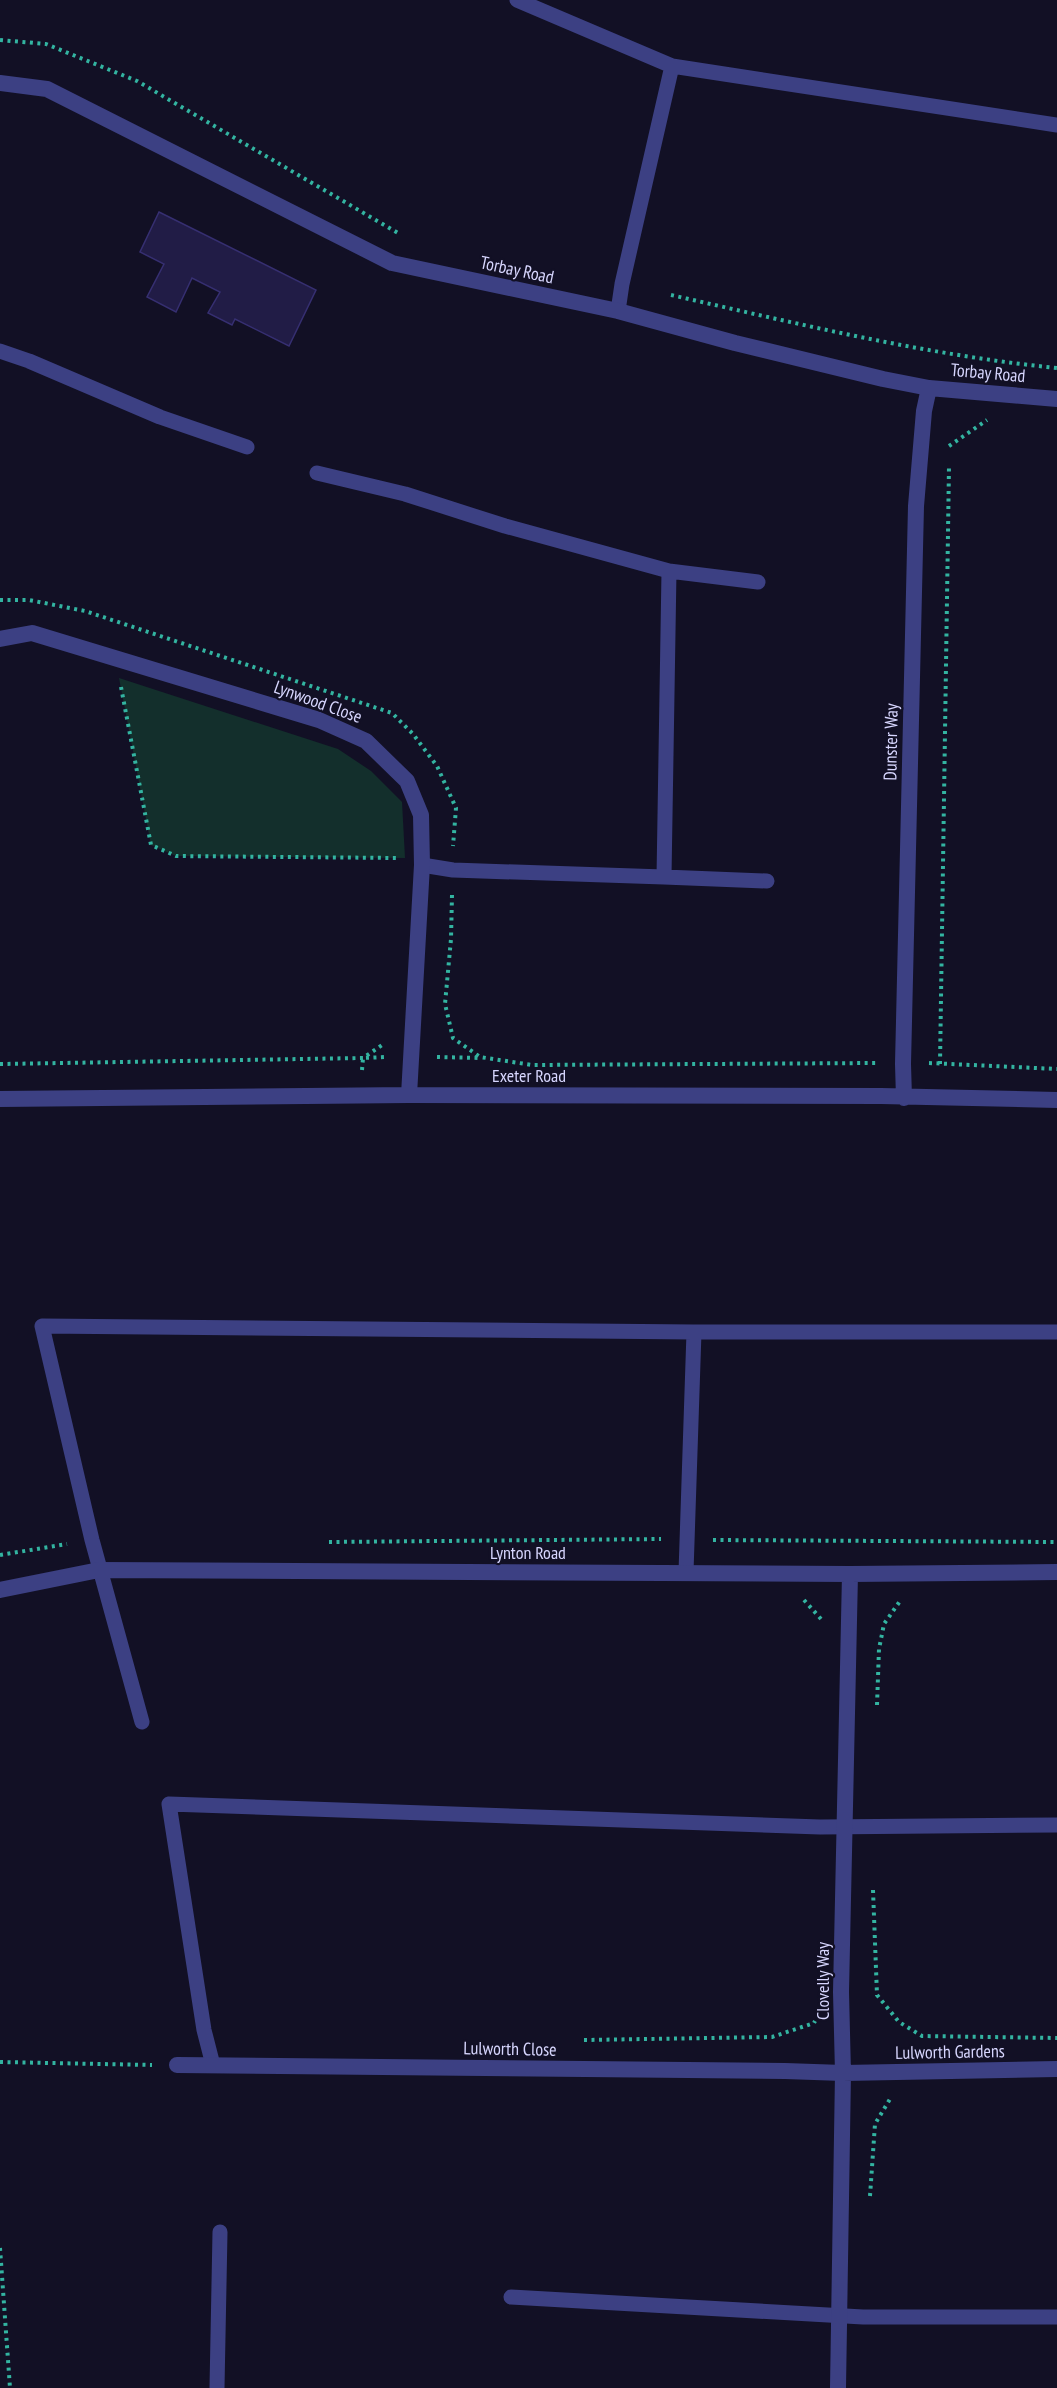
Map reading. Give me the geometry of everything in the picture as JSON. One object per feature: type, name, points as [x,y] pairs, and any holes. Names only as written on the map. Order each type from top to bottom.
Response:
[{"type":"street","name":"Torbay Road","points":[[0,83],[47,89],[392,263],[618,311],[883,380],[929,387],[1057,399]]},
{"type":"street","name":"Dunster Way","points":[[904,1098],[916,506],[924,411],[929,387]]},
{"type":"street","name":"Lynwood Close","points":[[0,639],[32,633],[319,720],[366,741],[406,781],[422,814],[422,865],[409,1095]]},
{"type":"street","name":"Exeter Road","points":[[0,1099],[409,1095],[1057,1100]]},
{"type":"street","name":"Lynton Road","points":[[0,1590],[99,1570],[850,1574],[1057,1572]]},
{"type":"street","name":"Clovelly Way","points":[[838,2388],[843,2073],[841,1992],[850,1574]]},
{"type":"street","name":"Lulworth Close","points":[[177,2065],[843,2073]]},
{"type":"street","name":"Lulworth Gardens","points":[[843,2073],[1057,2069]]},
{"type":"lane","points":[[517,0],[672,66],[1057,125]]},
{"type":"lane","points":[[618,311],[621,284],[672,66]]},
{"type":"lane","points":[[0,351],[29,361],[160,417],[247,447]]},
{"type":"lane","points":[[317,473],[405,494],[505,526],[669,570],[758,582]]},
{"type":"lane","points":[[664,877],[669,570]]},
{"type":"lane","points":[[422,865],[453,870],[767,881]]},
{"type":"lane","points":[[142,1722],[99,1570],[42,1326],[694,1332],[1057,1332]]},
{"type":"lane","points":[[686,1572],[694,1332]]},
{"type":"lane","points":[[213,2065],[204,2030],[169,1804],[808,1827],[1057,1825]]},
{"type":"lane","points":[[217,2388],[220,2232]]},
{"type":"lane","points":[[511,2297],[863,2317],[1057,2317]]},
{"type":"path","points":[[0,40],[46,44],[137,81],[402,235]]},
{"type":"path","points":[[668,294],[889,344],[1002,363],[1057,368]]},
{"type":"path","points":[[942,1099],[940,1063],[949,446],[990,418],[996,393]]},
{"type":"path","points":[[119,678],[151,845],[176,856],[405,858]]},
{"type":"path","points":[[0,1064],[363,1058],[392,1038]]},
{"type":"path","points":[[328,1542],[687,1539],[1057,1542]]},
{"type":"path","points":[[0,1555],[92,1540]]},
{"type":"path","points":[[796,1541],[794,1572],[797,1593],[828,1627]]},
{"type":"path","points":[[582,2040],[772,2037],[814,2023],[819,2012]]},
{"type":"path","points":[[0,2062],[177,2065]]},
{"type":"path","points":[[870,2204],[875,2124],[892,2095]]},
{"type":"path","points":[[0,2248],[10,2388]]},
{"type":"green space","points":[[119,678],[338,749],[371,771],[402,802],[405,858],[176,856],[151,845]]},
{"type":"building","points":[[159,212],[316,290],[289,346],[235,319],[232,325],[208,313],[220,292],[192,278],[176,312],[147,297],[164,264],[140,252]]}]
